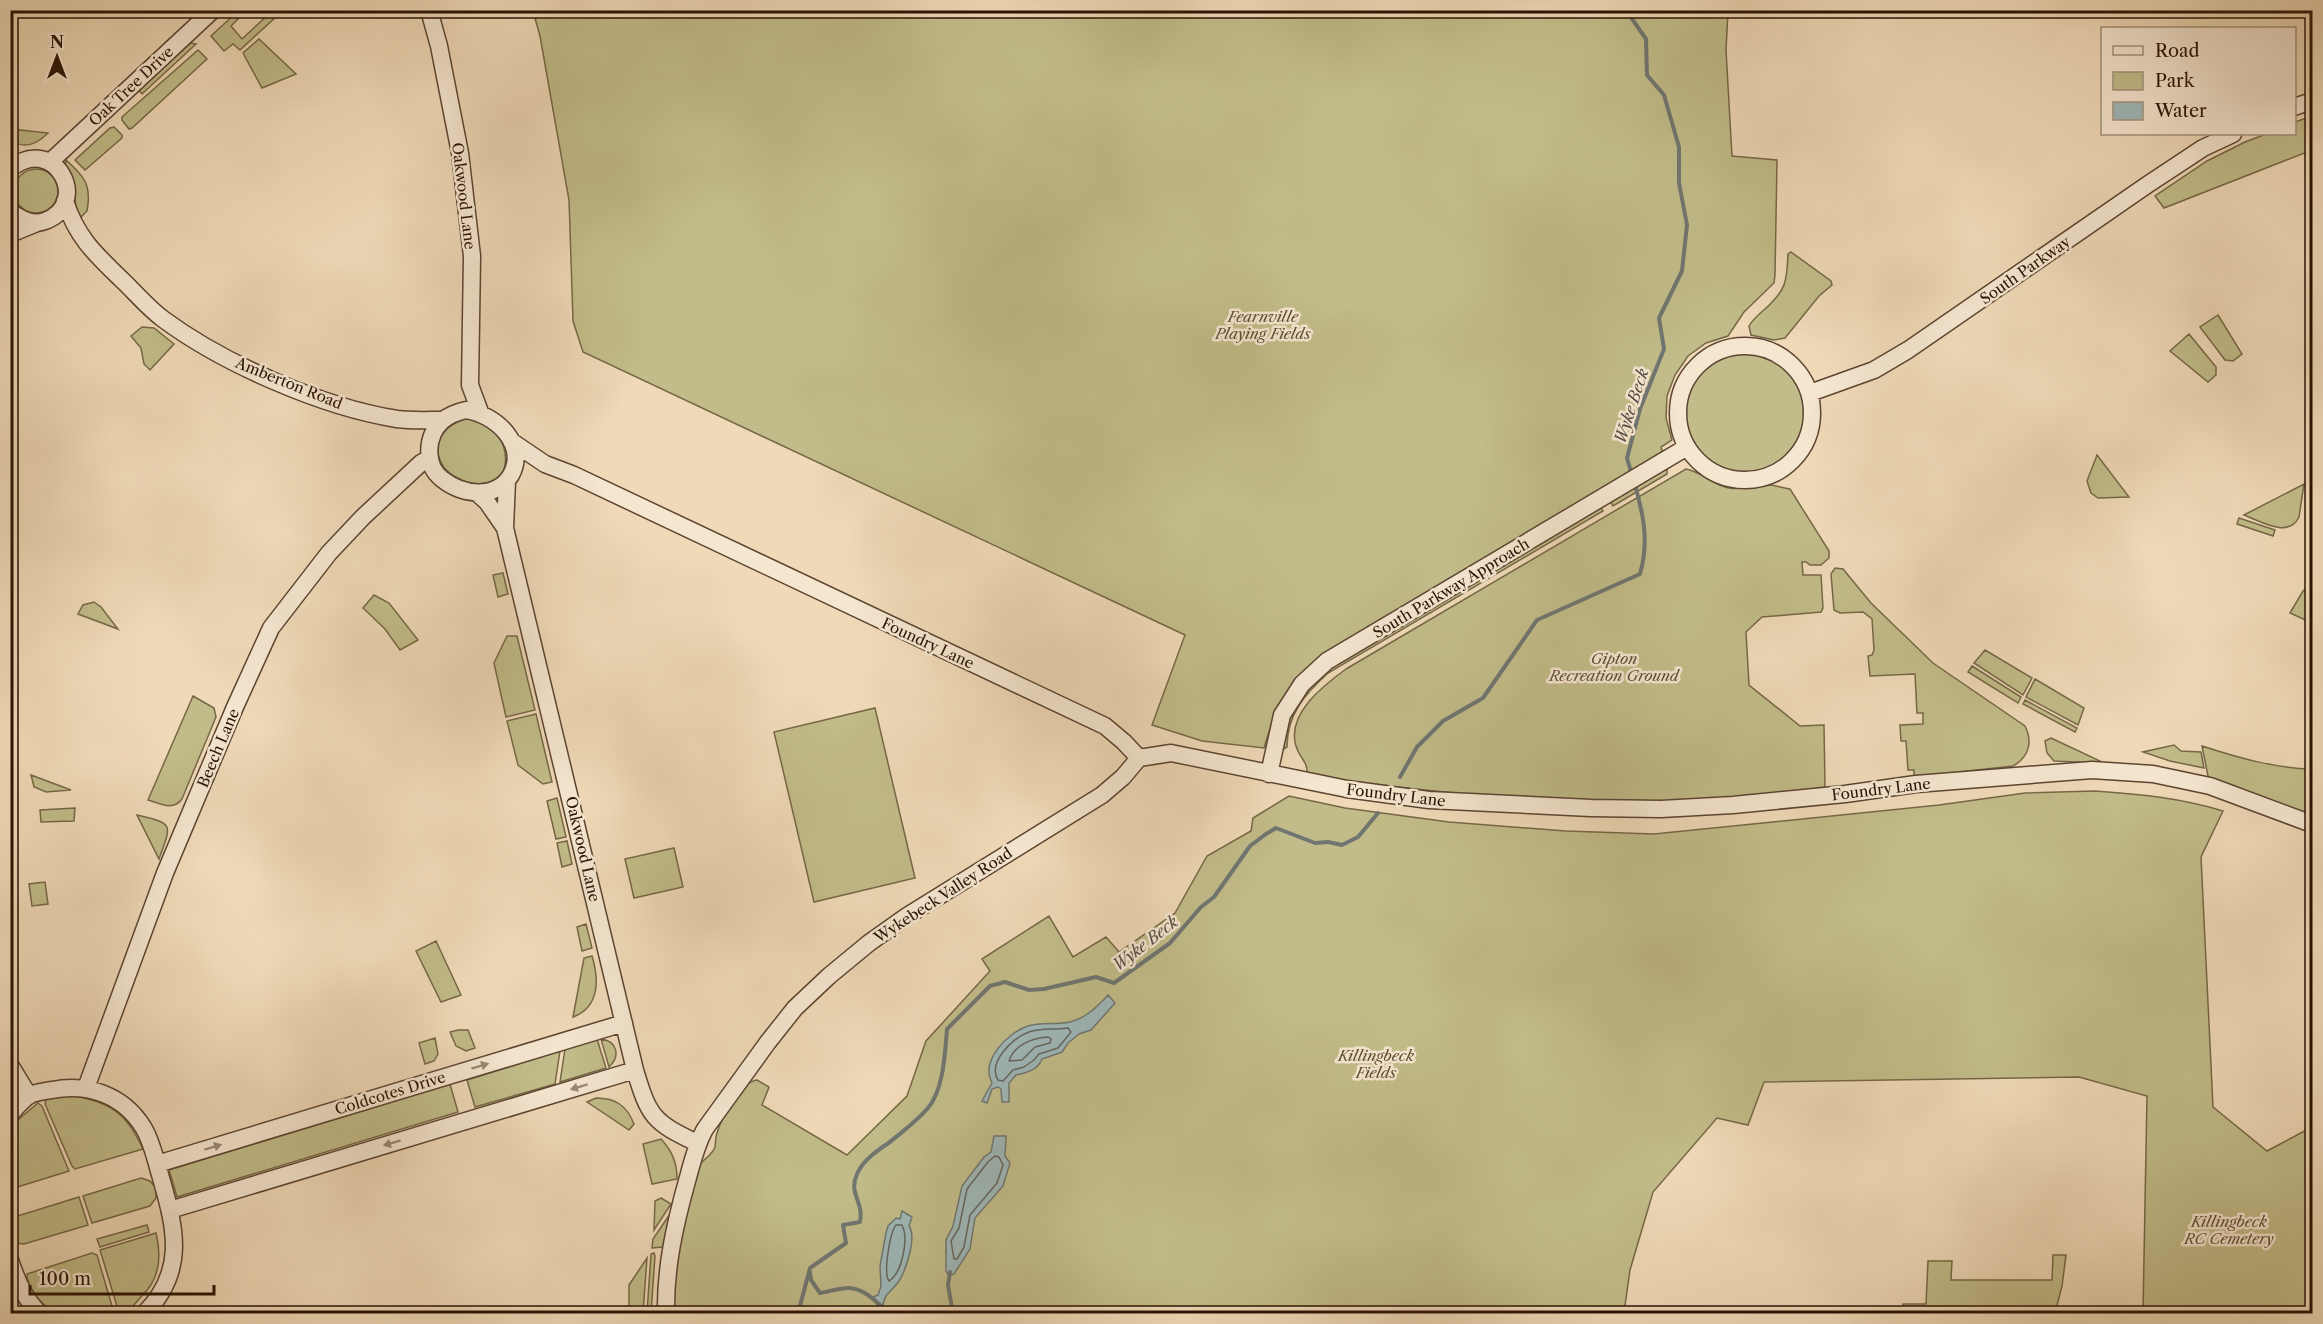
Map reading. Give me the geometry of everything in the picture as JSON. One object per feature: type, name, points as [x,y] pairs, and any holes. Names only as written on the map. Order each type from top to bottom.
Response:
[{"type":"street","name":"Oak Tree Drive","points":[[50,162],[213,10]]},
{"type":"street","name":"Oakwood Lane","points":[[429,10],[440,46],[460,153],[471,245],[470,385],[480,412]]},
{"type":"street","points":[[2296,107],[2313,100]]},
{"type":"street","name":"South Parkway","points":[[1810,393],[1874,370],[1908,350],[2154,180],[2203,148],[2231,135]]},
{"type":"street","points":[[10,234],[54,216],[65,201],[67,188],[59,169],[50,162],[33,158],[14,163]]},
{"type":"street","name":"Amberton Road","points":[[65,201],[80,237]]},
{"type":"street","points":[[10,211],[27,222],[41,222]]},
{"type":"street","name":"Amberton Road","points":[[41,222],[62,227],[80,237],[150,308],[165,320],[229,359],[326,401],[398,419],[448,417]]},
{"type":"street","points":[[1740,346],[1768,350],[1792,365],[1801,375],[1810,393],[1813,414],[1809,435],[1804,446],[1785,468],[1765,478],[1742,481],[1720,476],[1701,464],[1687,447],[1679,428],[1680,397],[1694,369],[1710,356],[1740,346]]},
{"type":"street","name":"Oakwood Lane","points":[[448,417],[464,398],[470,385]]},
{"type":"street","points":[[510,477],[515,462],[511,441],[491,417],[480,412],[466,410],[448,417],[434,430],[430,450],[433,468],[441,478],[477,493],[488,492],[527,466],[545,464]]},
{"type":"street","name":"Amberton Road","points":[[398,419],[430,450]]},
{"type":"street","name":"Foundry Lane","points":[[511,441],[545,464],[574,475],[1105,726],[1139,758],[1171,753],[1347,789],[1430,800],[1661,809],[1789,800],[1928,783],[2092,770],[2153,774],[2210,786],[2313,824]]},
{"type":"street","name":"South Parkway Approach","points":[[1269,774],[1282,715],[1302,684],[1327,661],[1687,447]]},
{"type":"street","name":"Beech Lane","points":[[86,1088],[165,873],[271,628],[329,553],[363,517],[421,463],[430,450]]},
{"type":"street","name":"Oakwood Lane","points":[[510,477],[504,500],[505,528],[635,1070],[645,1103],[652,1115],[662,1125],[698,1143]]},
{"type":"street","name":"Oakwood Lane","points":[[477,493],[487,502],[505,528]]},
{"type":"street","name":"Wykebeck Valley Road","points":[[666,1314],[670,1248],[698,1143],[705,1129],[795,1008],[869,943],[907,916],[1102,795],[1124,777],[1139,758]]},
{"type":"street","name":"Coldcotes Drive","points":[[157,1164],[624,1023]]},
{"type":"street","points":[[10,1065],[29,1096]]},
{"type":"street","points":[[170,1210],[635,1070]]},
{"type":"street","points":[[10,1114],[29,1096],[67,1087],[86,1088],[121,1102],[143,1127],[157,1164],[170,1210],[175,1246],[173,1265],[167,1284],[144,1314]]},
{"type":"street","points":[[10,1260],[28,1302],[40,1314]]},
{"type":"green space","points":[[239,10],[242,11],[242,15],[231,26],[242,39],[272,11],[279,11],[278,15],[240,50],[233,44],[224,51],[211,36]]},
{"type":"green space","name":"Fearnville Playing Fields","points":[[533,11],[1728,11],[1726,50],[1732,156],[1777,160],[1774,283],[1744,312],[1728,336],[1706,343],[1688,356],[1675,375],[1667,396],[1666,418],[1672,440],[1661,447],[1663,454],[1297,678],[1276,709],[1264,748],[1202,741],[1152,725],[1185,635],[583,352],[573,321],[569,200],[540,36]]},
{"type":"green space","points":[[259,39],[296,74],[262,88],[243,53]]},
{"type":"green space","points":[[190,43],[196,44],[142,94],[138,89]]},
{"type":"green space","points":[[198,50],[207,59],[129,129],[122,117]]},
{"type":"green space","points":[[2312,116],[2312,150],[2164,208],[2155,196],[2207,161],[2245,142],[2263,135],[2296,135],[2296,122]]},
{"type":"green space","points":[[114,127],[122,138],[85,170],[75,160],[110,128]]},
{"type":"green space","points":[[10,129],[48,133],[35,143],[21,145],[11,140]]},
{"type":"green space","points":[[66,160],[82,176],[87,188],[87,211],[78,220],[74,186],[65,167]]},
{"type":"green space","points":[[36,169],[52,175],[58,191],[52,207],[36,213],[20,207],[14,191],[20,175]]},
{"type":"green space","points":[[1791,252],[1831,281],[1832,285],[1819,296],[1785,338],[1774,340],[1751,335],[1749,326],[1772,302],[1784,285],[1788,254]]},
{"type":"green space","points":[[2218,315],[2242,354],[2233,361],[2225,360],[2200,327]]},
{"type":"green space","points":[[142,327],[154,328],[174,344],[150,370],[144,364],[141,348],[131,336]]},
{"type":"green space","points":[[2189,334],[2216,367],[2216,375],[2208,382],[2170,351]]},
{"type":"green space","points":[[1745,354],[1778,364],[1794,380],[1804,413],[1794,446],[1778,462],[1745,472],[1712,462],[1696,446],[1686,413],[1696,380],[1712,364]]},
{"type":"green space","points":[[466,419],[484,424],[496,434],[504,447],[506,460],[502,473],[494,482],[482,485],[464,481],[449,473],[440,460],[438,445],[443,434],[459,421]]},
{"type":"green space","points":[[2097,455],[2129,497],[2098,498],[2091,493],[2087,481]]},
{"type":"green space","points":[[1667,467],[1667,474],[1613,506],[1610,501]]},
{"type":"green space","name":"Gipton Recreation Ground","points":[[1686,469],[1729,488],[1771,485],[1790,489],[1829,551],[1829,558],[1821,565],[1802,562],[1803,575],[1821,575],[1823,608],[1821,612],[1762,617],[1746,632],[1749,685],[1800,726],[1824,725],[1825,787],[1761,795],[1631,802],[1501,797],[1307,775],[1305,763],[1296,746],[1294,734],[1296,723],[1309,702],[1328,683],[1346,669]]},
{"type":"green space","points":[[2304,484],[2299,517],[2288,527],[2274,527],[2244,515]]},
{"type":"green space","points":[[1600,506],[1603,511],[1328,673],[1299,706],[1290,724],[1287,747],[1282,750],[1290,710],[1326,670]]},
{"type":"green space","points":[[2239,518],[2275,530],[2273,536],[2237,524]]},
{"type":"green space","points":[[1835,568],[1843,569],[1871,603],[1933,663],[2025,726],[2029,743],[2023,758],[2013,766],[1914,777],[1914,770],[1908,770],[1906,741],[1901,741],[1900,725],[1923,724],[1923,713],[1917,713],[1915,674],[1870,676],[1868,656],[1872,655],[1874,650],[1872,619],[1863,612],[1840,613],[1834,610],[1831,574]]},
{"type":"green space","points":[[503,573],[508,594],[498,597],[493,575]]},
{"type":"green space","points":[[2312,583],[2312,623],[2290,613],[2303,591]]},
{"type":"green space","points":[[374,595],[389,603],[418,640],[400,650],[385,629],[363,608]]},
{"type":"green space","points":[[94,602],[101,607],[118,629],[78,614],[83,605]]},
{"type":"green space","points":[[507,636],[517,636],[535,710],[506,717],[494,663]]},
{"type":"green space","points":[[1985,650],[2032,678],[2023,695],[1974,663]]},
{"type":"green space","points":[[1972,666],[2021,697],[2018,703],[1968,672]]},
{"type":"green space","points":[[2035,679],[2084,708],[2078,725],[2026,697]]},
{"type":"green space","points":[[193,696],[214,708],[216,717],[182,799],[175,805],[162,805],[148,800]]},
{"type":"green space","points":[[2025,700],[2077,728],[2075,732],[2023,704]]},
{"type":"green space","points":[[875,708],[915,878],[814,902],[774,732]]},
{"type":"green space","points":[[536,714],[552,782],[543,784],[518,765],[507,721]]},
{"type":"green space","points":[[2051,738],[2100,761],[2099,763],[2054,761],[2047,753],[2045,741]]},
{"type":"green space","points":[[2174,745],[2181,751],[2201,752],[2204,768],[2170,761],[2143,752]]},
{"type":"green space","points":[[2202,746],[2257,762],[2312,769],[2312,824],[2210,786]]},
{"type":"green space","points":[[31,775],[71,790],[46,792],[34,787]]},
{"type":"green space","name":"Killingbeck Fields","points":[[2095,791],[2160,797],[2223,811],[2201,857],[2213,1107],[2267,1151],[2312,1127],[2312,1313],[2143,1313],[2147,1096],[2079,1077],[1764,1082],[1748,1125],[1717,1118],[1653,1192],[1630,1270],[1624,1313],[673,1314],[680,1240],[692,1185],[699,1165],[715,1147],[716,1135],[723,1119],[745,1087],[757,1080],[769,1087],[762,1105],[847,1155],[907,1096],[926,1041],[990,971],[982,959],[1049,916],[1073,957],[1106,937],[1119,952],[1175,913],[1207,856],[1251,831],[1253,818],[1289,796],[1345,808],[1449,822],[1566,831],[1654,834],[1939,805],[2025,793]]},
{"type":"green space","points":[[557,798],[566,837],[556,839],[547,801]]},
{"type":"green space","points":[[75,808],[74,821],[41,822],[40,810]]},
{"type":"green space","points":[[137,815],[164,823],[167,827],[168,832],[159,859]]},
{"type":"green space","points":[[567,841],[572,864],[562,867],[557,843]]},
{"type":"green space","points":[[674,848],[683,887],[634,898],[625,859]]},
{"type":"green space","points":[[45,882],[48,904],[32,906],[29,884]]},
{"type":"green space","points":[[586,924],[592,948],[582,951],[577,927]]},
{"type":"green space","points":[[436,941],[461,995],[441,1002],[416,951]]},
{"type":"green space","points":[[592,956],[596,974],[593,999],[582,1012],[573,1017],[584,958]]},
{"type":"green space","points":[[468,1030],[475,1048],[466,1051],[456,1046],[450,1032]]},
{"type":"green space","points":[[435,1038],[438,1054],[434,1061],[425,1064],[419,1043]]},
{"type":"green space","points":[[597,1039],[606,1068],[560,1082],[565,1049]]},
{"type":"green space","points":[[601,1039],[611,1043],[616,1050],[613,1063],[609,1067]]},
{"type":"green space","points":[[560,1051],[555,1084],[475,1107],[467,1080]]},
{"type":"green space","points":[[450,1084],[458,1112],[177,1197],[169,1170]]},
{"type":"green space","points":[[70,1095],[96,1101],[115,1111],[130,1126],[143,1149],[75,1169],[45,1104],[46,1099]]},
{"type":"green space","points":[[596,1098],[620,1104],[628,1112],[634,1124],[629,1130],[587,1102]]},
{"type":"green space","points":[[38,1103],[42,1106],[69,1171],[11,1189],[11,1131],[19,1119]]},
{"type":"green space","points":[[661,1139],[673,1157],[677,1179],[652,1184],[643,1144]]},
{"type":"green space","points":[[141,1178],[150,1181],[156,1188],[156,1198],[150,1206],[92,1223],[83,1196]]},
{"type":"green space","points":[[79,1197],[88,1225],[24,1244],[16,1243],[11,1231],[11,1218]]},
{"type":"green space","points":[[661,1198],[671,1204],[654,1230],[655,1201]]},
{"type":"green space","points":[[670,1214],[663,1247],[652,1248],[653,1239]]},
{"type":"green space","points":[[147,1225],[149,1232],[100,1247],[97,1239]]},
{"type":"green space","points":[[156,1233],[159,1248],[158,1269],[152,1283],[130,1312],[119,1313],[100,1250]]},
{"type":"green space","points":[[92,1253],[97,1255],[114,1313],[56,1313],[41,1302],[33,1292],[27,1274]]},
{"type":"green space","points":[[654,1253],[651,1313],[647,1313],[651,1254]]},
{"type":"green space","points":[[2053,1255],[2066,1255],[2062,1286],[2055,1313],[1902,1313],[1903,1304],[1926,1304],[1928,1261],[1952,1261],[1951,1280],[2052,1280]]},
{"type":"green space","points":[[647,1258],[643,1313],[629,1313],[629,1285]]},
{"type":"water","points":[[1108,995],[1115,1003],[1091,1030],[1079,1034],[1068,1043],[1062,1052],[1042,1059],[1035,1068],[1028,1072],[1016,1075],[1009,1083],[1009,1102],[1002,1102],[1001,1089],[998,1087],[992,1089],[987,1103],[982,1101],[992,1083],[989,1075],[993,1057],[1004,1041],[1028,1026],[1065,1023],[1081,1018],[1091,1012]]},
{"type":"water","points":[[994,1136],[1006,1136],[1005,1156],[1010,1163],[1003,1186],[975,1218],[970,1249],[954,1274],[949,1276],[946,1271],[946,1240],[953,1226],[962,1186],[984,1157],[991,1152]]},
{"type":"water","points":[[902,1211],[912,1217],[909,1226],[912,1238],[910,1254],[899,1281],[884,1300],[883,1309],[882,1305],[871,1298],[878,1295],[881,1286],[880,1266],[888,1226],[896,1218],[900,1219]]},
{"type":"waterway","name":"Wyke Beck","points":[[1630,10],[1630,16],[1646,39],[1647,75],[1664,95],[1679,147],[1679,183],[1687,225],[1682,271],[1659,318],[1664,349],[1640,409],[1627,458],[1632,475]]},
{"type":"waterway","name":"Wyke Beck","points":[[1400,777],[1417,747],[1443,721],[1483,698],[1537,620],[1640,574],[1645,540],[1635,485]]},
{"type":"waterway","name":"Wyke Beck","points":[[803,1314],[800,1306],[810,1268],[846,1243],[843,1225],[860,1222],[860,1208],[854,1187],[857,1174],[871,1156],[910,1126],[928,1108],[941,1081],[947,1029],[990,986],[1005,982],[1029,990],[1044,989],[1096,977],[1114,983],[1170,943],[1201,907],[1214,897],[1250,846],[1266,834],[1276,828],[1315,843],[1328,842],[1342,845],[1358,837],[1378,813]]},
{"type":"waterway","name":"Wyke Beck","points":[[810,1272],[811,1280],[820,1293],[843,1288],[855,1289],[875,1301],[885,1314]]},
{"type":"waterway","points":[[950,1272],[948,1285],[953,1314]]},
{"type":"park label","name":"Killingbeck RC Cemetery","points":[[2229,1230]]}]
